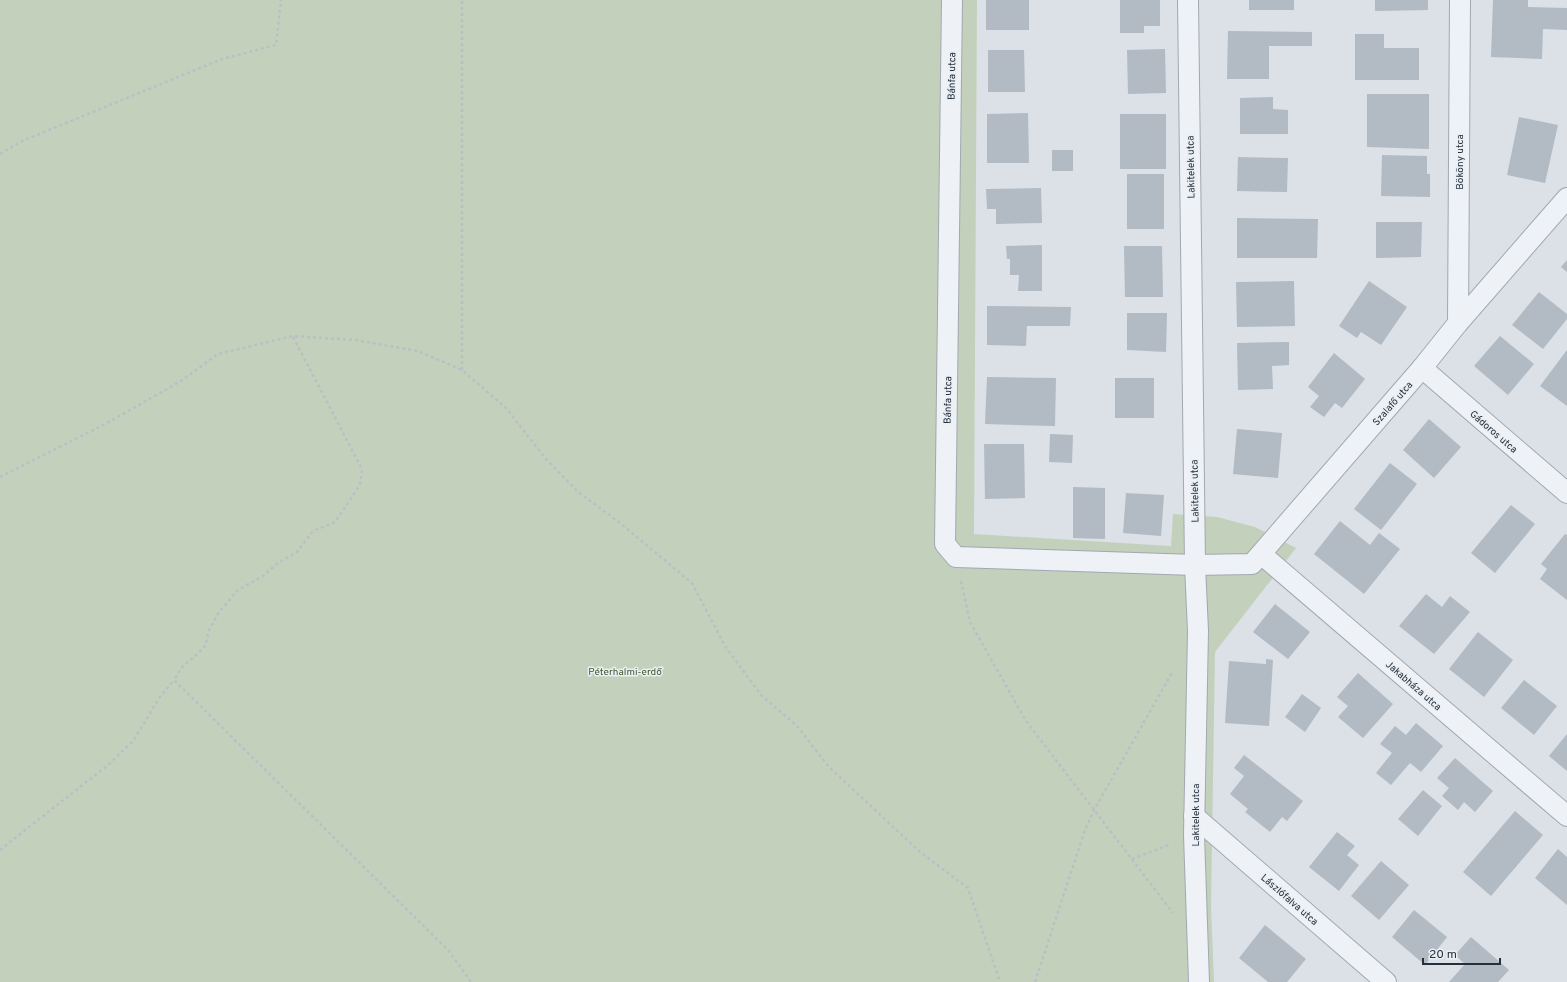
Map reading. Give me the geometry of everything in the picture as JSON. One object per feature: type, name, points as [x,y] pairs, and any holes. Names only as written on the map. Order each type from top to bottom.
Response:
[{"type":"street","name":"Bánfa utca","points":[[952,0],[945,544],[956,557]]},
{"type":"street","name":"Lakitelek utca","points":[[1188,0],[1195,565],[1198,631],[1194,825],[1199,982]]},
{"type":"street","name":"Bököny utca","points":[[1458,323],[1460,0]]},
{"type":"street","name":"Szalafő utca","points":[[1195,565],[1252,564],[1567,198]]},
{"type":"street","name":"Gádoros utca","points":[[1422,368],[1567,493]]},
{"type":"street","name":"Jakabháza utca","points":[[1261,554],[1567,816]]},
{"type":"street","points":[[956,557],[1195,565]]},
{"type":"street","name":"Lászlófalva utca","points":[[1194,825],[1386,982]]},
{"type":"path","points":[[0,154],[22,141],[222,58],[276,45],[281,0]]},
{"type":"path","points":[[462,0],[462,370]]},
{"type":"path","points":[[0,850],[108,765],[133,741],[160,697],[174,680],[182,666],[206,645],[208,632],[219,612],[238,590],[263,576],[278,563],[297,552],[313,531],[335,522],[360,485],[362,469],[293,336]]},
{"type":"path","points":[[0,477],[107,423],[181,381],[218,354],[293,336],[355,340],[418,351],[462,370],[506,408],[546,459],[577,492],[620,523],[692,584],[725,646],[761,695],[797,726],[829,767],[909,842],[968,888],[1000,982]]},
{"type":"path","points":[[956,557],[970,622],[1026,721],[1174,915]]},
{"type":"path","points":[[1035,982],[1084,830],[1175,669]]},
{"type":"path","points":[[174,680],[448,950],[471,982]]},
{"type":"path","points":[[1132,859],[1194,825]]},
{"type":"green space","name":"Péterhalmi-erdő","points":[[0,0],[977,0],[974,534],[1171,546],[1173,514],[1217,517],[1255,527],[1296,548],[1215,652],[1211,907],[1214,982],[0,982]]},
{"type":"building","points":[[986,0],[1029,0],[1029,30],[986,30]]},
{"type":"building","points":[[1120,0],[1160,0],[1160,26],[1144,26],[1144,33],[1120,33]]},
{"type":"building","points":[[1249,0],[1294,0],[1294,10],[1249,10]]},
{"type":"building","points":[[1375,0],[1428,0],[1428,10],[1375,11]]},
{"type":"building","points":[[1493,0],[1528,0],[1528,7],[1567,8],[1567,30],[1543,29],[1542,59],[1491,57]]},
{"type":"building","points":[[1228,31],[1312,32],[1312,46],[1269,46],[1269,79],[1227,79]]},
{"type":"building","points":[[1355,34],[1384,34],[1384,48],[1419,48],[1419,80],[1355,80]]},
{"type":"building","points":[[1165,49],[1166,93],[1128,94],[1127,50]]},
{"type":"building","points":[[988,50],[1024,50],[1025,92],[988,92]]},
{"type":"building","points":[[1367,94],[1429,94],[1429,149],[1367,147]]},
{"type":"building","points":[[1273,97],[1273,109],[1288,110],[1288,134],[1240,134],[1240,98]]},
{"type":"building","points":[[1028,113],[1029,163],[987,163],[987,114]]},
{"type":"building","points":[[1120,114],[1166,114],[1166,169],[1120,169]]},
{"type":"building","points":[[1519,117],[1558,125],[1545,183],[1507,175]]},
{"type":"building","points":[[1052,150],[1073,150],[1073,171],[1052,171]]},
{"type":"building","points":[[1382,155],[1427,156],[1427,174],[1430,174],[1430,197],[1381,196]]},
{"type":"building","points":[[1238,157],[1288,158],[1287,192],[1237,191]]},
{"type":"building","points":[[1127,174],[1164,174],[1164,229],[1127,229]]},
{"type":"building","points":[[1041,188],[1042,223],[996,224],[996,209],[987,209],[986,189]]},
{"type":"building","points":[[1237,218],[1318,219],[1317,258],[1237,258]]},
{"type":"building","points":[[1376,222],[1422,222],[1421,257],[1376,258]]},
{"type":"building","points":[[1042,245],[1042,291],[1018,291],[1019,275],[1010,275],[1010,259],[1007,259],[1006,246]]},
{"type":"building","points":[[1124,246],[1162,246],[1163,297],[1125,297]]},
{"type":"building","points":[[1567,260],[1567,272],[1561,267]]},
{"type":"building","points":[[1294,281],[1295,326],[1237,327],[1236,282]]},
{"type":"building","points":[[1369,281],[1407,307],[1381,345],[1361,332],[1357,338],[1339,326]]},
{"type":"building","points":[[1539,292],[1567,314],[1567,319],[1543,349],[1512,325]]},
{"type":"building","points":[[987,306],[1071,307],[1070,326],[1027,326],[1026,346],[987,345]]},
{"type":"building","points":[[1127,313],[1167,313],[1166,352],[1127,350]]},
{"type":"building","points":[[1500,336],[1534,364],[1508,395],[1474,366]]},
{"type":"building","points":[[1289,342],[1289,365],[1272,366],[1273,389],[1238,390],[1237,343]]},
{"type":"building","points":[[1567,350],[1567,406],[1540,386]]},
{"type":"building","points":[[1334,353],[1365,379],[1342,408],[1335,403],[1324,417],[1310,407],[1319,396],[1308,387]]},
{"type":"building","points":[[987,377],[1056,378],[1055,426],[985,424]]},
{"type":"building","points":[[1115,378],[1154,378],[1154,418],[1115,418]]},
{"type":"building","points":[[1429,419],[1461,447],[1434,478],[1403,450]]},
{"type":"building","points":[[1237,429],[1282,433],[1278,478],[1233,474]]},
{"type":"building","points":[[1050,434],[1073,435],[1072,463],[1049,462]]},
{"type":"building","points":[[984,444],[1024,444],[1025,498],[985,499]]},
{"type":"building","points":[[1390,463],[1417,484],[1381,530],[1354,509]]},
{"type":"building","points":[[1073,487],[1105,488],[1105,539],[1073,538]]},
{"type":"building","points":[[1126,493],[1164,495],[1161,536],[1123,533]]},
{"type":"building","points":[[1511,505],[1535,524],[1495,573],[1471,553]]},
{"type":"building","points":[[1340,521],[1370,545],[1379,533],[1400,549],[1364,594],[1314,554]]},
{"type":"building","points":[[1565,534],[1567,535],[1567,600],[1540,579],[1547,569],[1541,564]]},
{"type":"building","points":[[1426,594],[1442,607],[1450,596],[1470,612],[1434,654],[1399,626]]},
{"type":"building","points":[[1275,604],[1310,632],[1288,659],[1253,632]]},
{"type":"building","points":[[1478,632],[1513,660],[1484,697],[1449,669]]},
{"type":"building","points":[[1266,659],[1273,660],[1269,726],[1225,723],[1229,661],[1266,664]]},
{"type":"building","points":[[1358,673],[1393,704],[1363,738],[1338,717],[1348,706],[1337,697]]},
{"type":"building","points":[[1524,680],[1557,706],[1534,735],[1501,708]]},
{"type":"building","points":[[1302,694],[1321,708],[1305,732],[1285,717]]},
{"type":"building","points":[[1416,723],[1443,746],[1421,772],[1410,763],[1391,785],[1376,773],[1392,753],[1380,744],[1395,726],[1406,735]]},
{"type":"building","points":[[1567,734],[1567,771],[1549,756]]},
{"type":"building","points":[[1244,755],[1303,801],[1287,821],[1282,817],[1270,832],[1245,812],[1248,809],[1230,794],[1244,776],[1234,768]]},
{"type":"building","points":[[1455,758],[1493,791],[1475,812],[1464,802],[1458,810],[1442,796],[1449,788],[1437,778]]},
{"type":"building","points":[[1423,790],[1442,806],[1418,836],[1398,819]]},
{"type":"building","points":[[1515,811],[1543,835],[1491,896],[1463,872]]},
{"type":"building","points":[[1337,832],[1355,846],[1347,855],[1359,865],[1339,891],[1309,867]]},
{"type":"building","points":[[1558,849],[1567,857],[1567,905],[1535,878]]},
{"type":"building","points":[[1381,861],[1409,885],[1379,920],[1351,896]]},
{"type":"building","points":[[1414,910],[1447,937],[1425,965],[1392,937]]},
{"type":"building","points":[[1265,925],[1306,959],[1287,982],[1268,982],[1239,958]]},
{"type":"building","points":[[1471,937],[1509,970],[1498,982],[1449,982],[1465,964],[1455,955]]}]
